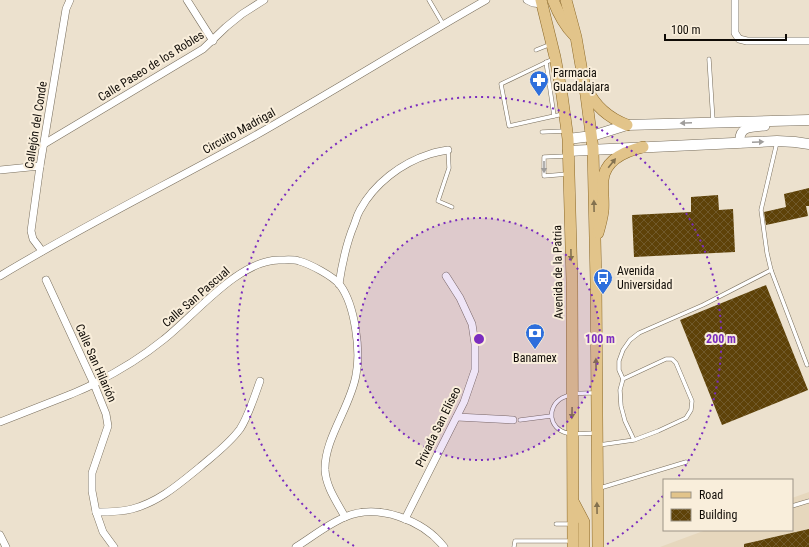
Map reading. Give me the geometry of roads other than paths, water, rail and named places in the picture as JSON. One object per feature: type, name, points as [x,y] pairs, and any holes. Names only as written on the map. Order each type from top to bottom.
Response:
[{"type":"main road","points":[[554,0],[561,19],[576,37]]},
{"type":"main road","points":[[566,0],[576,37],[582,69],[593,149],[598,547]]},
{"type":"main road","name":"Avenida de la Patria","points":[[542,2],[552,43],[550,60],[561,88],[559,114],[567,135],[573,394],[573,544]]},
{"type":"main road","points":[[582,69],[585,83],[596,103],[606,114],[627,125]]},
{"type":"main road","points":[[567,135],[592,136],[627,125],[805,120]]},
{"type":"main road","points":[[568,153],[593,149],[778,141],[809,144]]},
{"type":"main road","points":[[595,240],[603,211],[603,180],[606,170],[620,155],[643,147]]},
{"type":"main road","points":[[573,501],[584,522],[584,547]]},
{"type":"street","name":"Callejón del Conde","points":[[42,251],[33,239],[31,230],[66,8],[70,0]]},
{"type":"street","points":[[187,0],[213,41]]},
{"type":"street","name":"Calle Paseo de los Robles","points":[[44,144],[203,49],[242,14],[264,0]]},
{"type":"street","name":"Circuito Madrigal","points":[[0,276],[42,251],[249,139],[486,0]]},
{"type":"street","points":[[527,0],[533,3],[542,2]]},
{"type":"street","points":[[734,0],[735,32],[739,40],[809,41]]},
{"type":"street","points":[[740,143],[740,136],[749,127],[784,125],[805,120]]},
{"type":"street","points":[[339,284],[341,267],[359,211],[375,188],[394,172],[414,160],[431,153],[448,150]]},
{"type":"street","points":[[0,170],[40,166]]},
{"type":"street","name":"Calle San Pascual","points":[[0,422],[94,384],[116,372],[164,340],[234,277],[252,266],[273,260],[298,261],[323,272],[339,284],[345,293],[352,312],[357,336],[358,360],[356,376],[330,444],[325,470],[333,496],[345,517]]},
{"type":"street","name":"Privada San Elíseo","points":[[405,519],[464,402],[474,370],[475,344],[472,324],[460,298],[446,276]]},
{"type":"street","name":"Calle San Hilarión","points":[[46,280],[94,384],[106,414],[108,426],[92,473],[92,491],[96,512],[103,532],[114,547]]},
{"type":"street","points":[[96,512],[115,512],[132,509],[152,502],[173,489],[228,443],[241,428],[260,381]]},
{"type":"street","points":[[457,417],[517,420]]},
{"type":"street","points":[[296,547],[345,517],[364,512],[390,514],[405,519],[426,529],[440,541],[444,547]]},
{"type":"street","points":[[0,535],[6,547]]},
{"type":"lane","points":[[429,0],[443,24]]},
{"type":"lane","points":[[536,50],[552,43]]},
{"type":"lane","points":[[708,59],[714,122]]},
{"type":"lane","points":[[550,60],[550,90],[559,114],[509,126],[501,84],[550,60]]},
{"type":"lane","points":[[550,90],[561,88]]},
{"type":"lane","points":[[542,132],[567,135]]},
{"type":"lane","points":[[778,141],[761,210],[771,270],[808,365]]},
{"type":"lane","points":[[448,150],[449,168],[438,201],[452,207]]},
{"type":"lane","points":[[568,153],[544,157],[544,176],[569,174]]},
{"type":"lane","points":[[634,440],[625,421],[621,406],[620,390],[623,379],[619,370],[619,361],[623,350],[630,340],[639,333],[703,305],[771,270]]},
{"type":"lane","points":[[596,445],[634,440],[686,418],[691,410],[692,401],[676,363],[672,359],[666,359],[623,379]]},
{"type":"lane","points":[[596,432],[566,433],[554,426],[551,416],[553,406],[561,399],[573,394],[597,393]]},
{"type":"lane","points":[[517,420],[551,416]]},
{"type":"lane","points":[[597,489],[686,462]]},
{"type":"lane","points":[[793,506],[809,501]]},
{"type":"lane","points":[[556,524],[573,524]]},
{"type":"lane","points":[[514,547],[515,541],[573,544]]},
{"type":"place","name":"Farmacia Guadalajara","points":[[539,97]]},
{"type":"place","name":"Avenida Universidad","points":[[603,295]]},
{"type":"place","name":"Banamex","points":[[535,350]]}]
